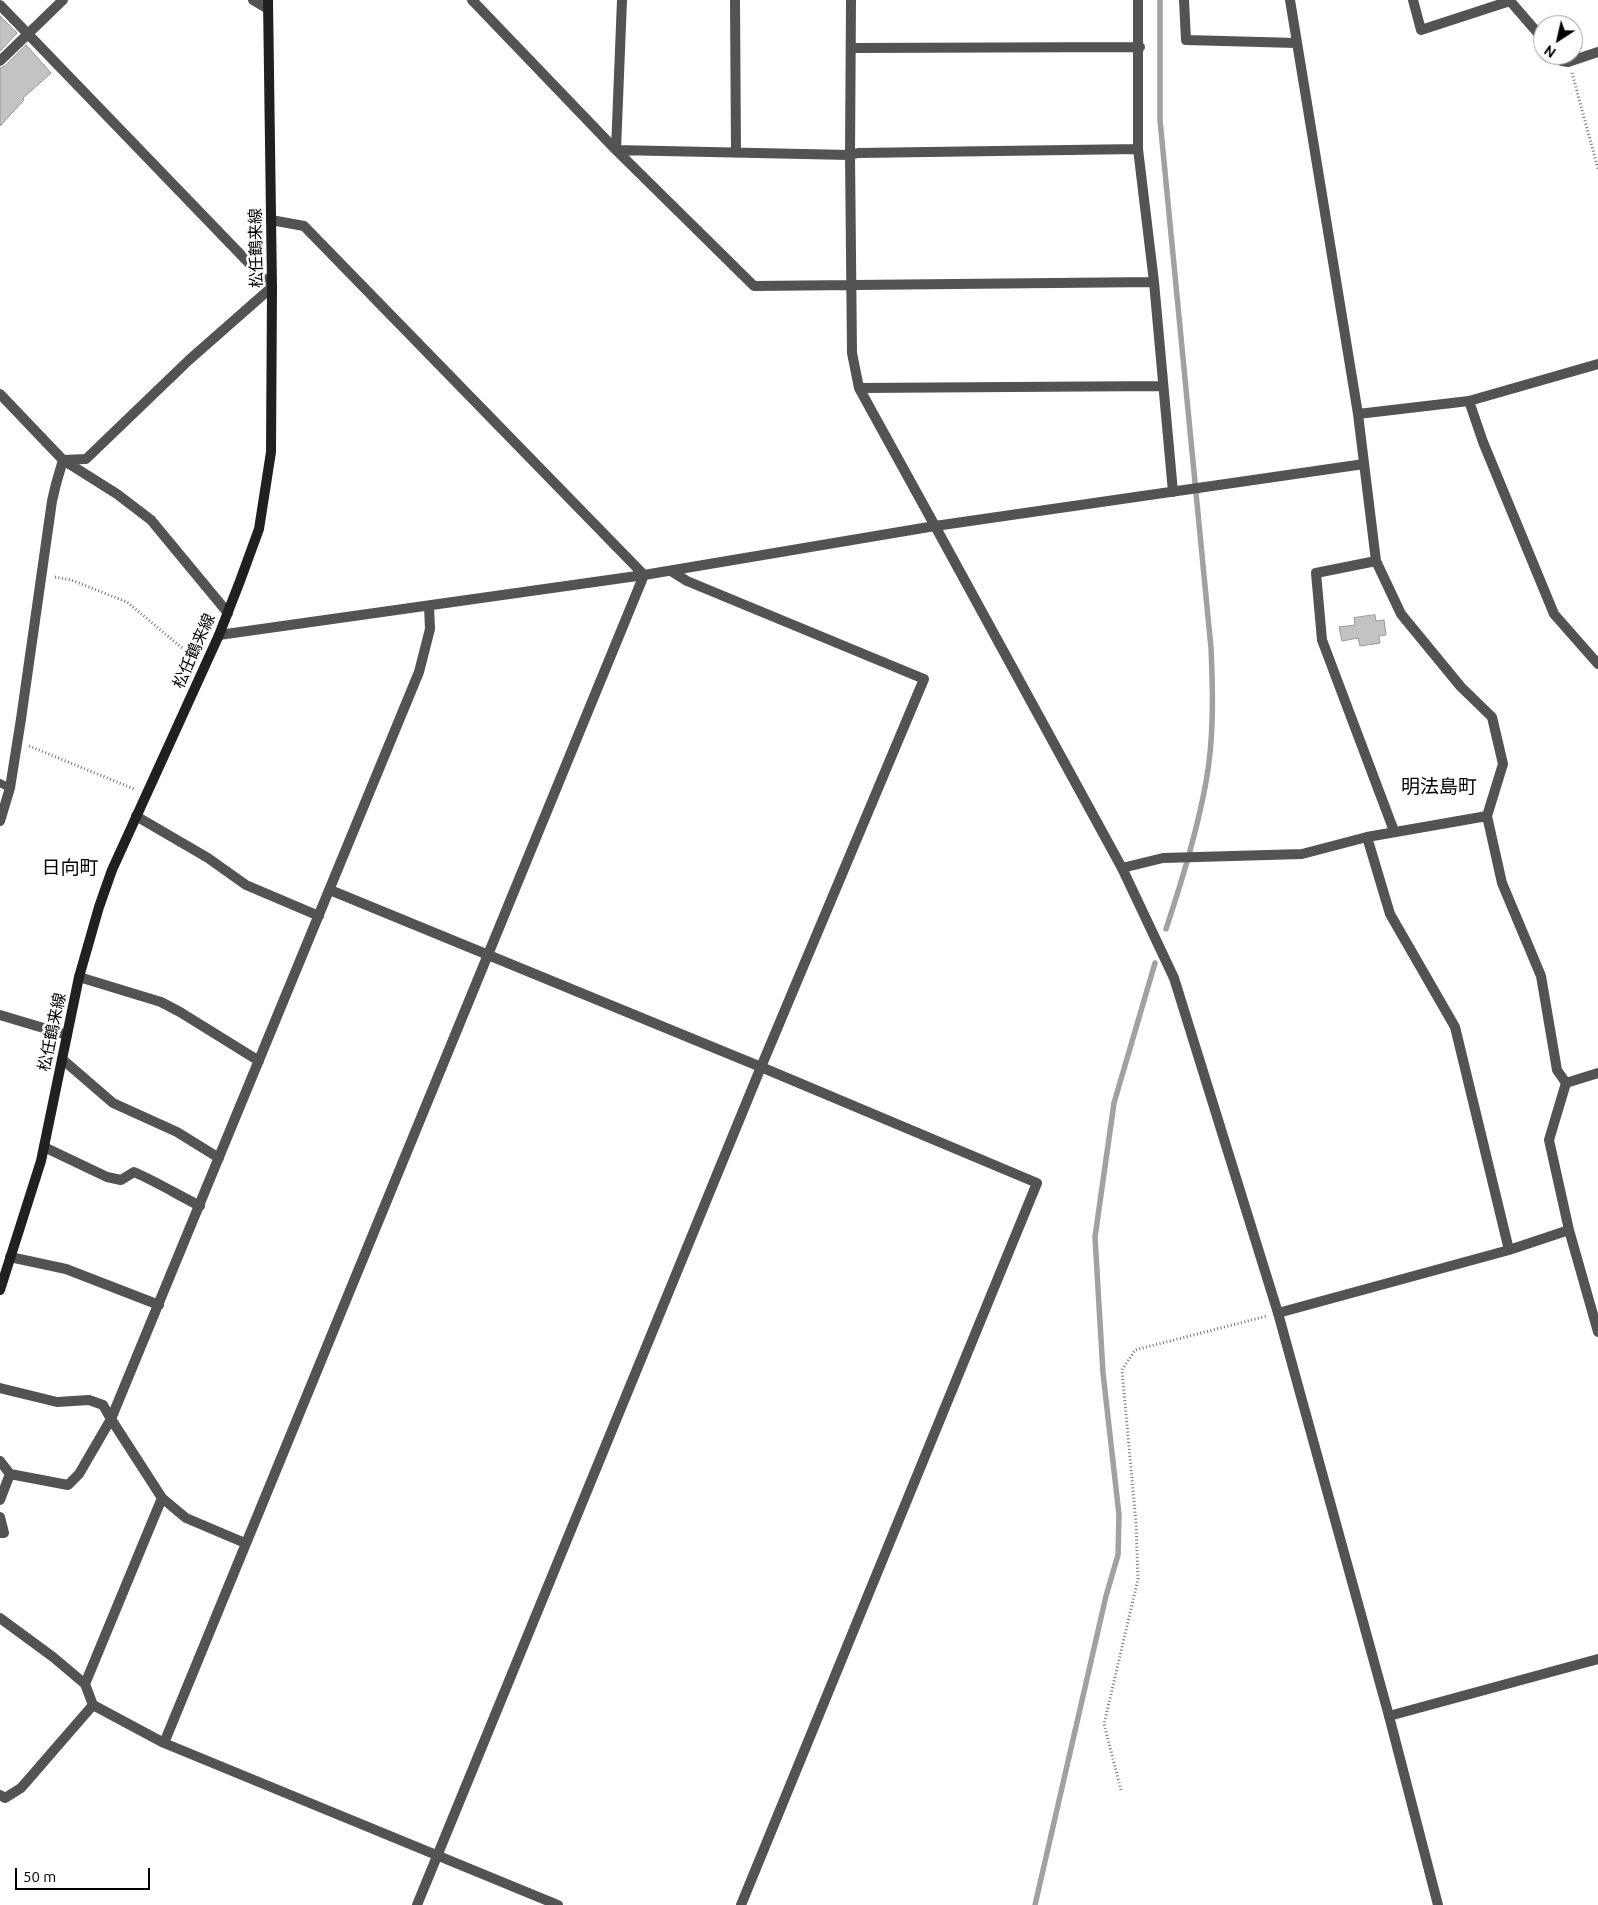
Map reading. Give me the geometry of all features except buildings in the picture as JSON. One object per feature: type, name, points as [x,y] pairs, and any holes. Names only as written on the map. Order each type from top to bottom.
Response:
[{"type":"main road","name":"松任鶴来線","points":[[0,1290],[44,1147],[79,977],[99,907],[112,870],[219,635],[259,529],[271,452],[272,287],[268,5]]},
{"type":"street","points":[[0,61],[63,0]]},
{"type":"street","points":[[253,0],[268,5]]},
{"type":"street","points":[[472,0],[616,150],[754,286],[1154,282]]},
{"type":"street","points":[[616,150],[622,0]]},
{"type":"street","points":[[735,0],[736,153]]},
{"type":"street","points":[[851,0],[850,285],[852,353],[859,388],[1122,868],[1174,978],[1278,1312],[1389,1716],[1438,1905]]},
{"type":"street","points":[[1138,0],[1140,47],[1138,149],[1154,282],[1173,492]]},
{"type":"street","points":[[1184,0],[1186,40],[1297,43]]},
{"type":"street","points":[[1290,0],[1358,414],[1376,561],[1401,614],[1461,687],[1492,717],[1503,764],[1487,816],[1502,883],[1541,976],[1557,1070],[1566,1083]]},
{"type":"street","points":[[1413,0],[1421,30],[1510,1],[1533,27]]},
{"type":"street","points":[[0,5],[272,287],[189,360],[86,459],[63,460]]},
{"type":"street","points":[[852,48],[1140,47]]},
{"type":"street","points":[[1583,57],[1598,52]]},
{"type":"street","points":[[616,150],[850,155],[858,153],[1138,149]]},
{"type":"street","points":[[271,220],[304,226],[644,575]]},
{"type":"street","points":[[1358,414],[1469,400],[1598,364]]},
{"type":"street","points":[[859,388],[1163,386]]},
{"type":"street","points":[[0,394],[63,460],[117,494],[150,520],[228,613]]},
{"type":"street","points":[[1469,400],[1483,442],[1554,614],[1598,664]]},
{"type":"street","points":[[0,821],[5,785],[18,741],[52,501],[63,460]]},
{"type":"street","points":[[219,635],[671,571],[935,526],[1364,464]]},
{"type":"street","points":[[1376,561],[1316,573],[1322,640],[1394,831]]},
{"type":"street","points":[[417,1905],[761,1067],[924,679],[687,581],[671,571]]},
{"type":"street","points":[[164,1743],[644,575]]},
{"type":"street","points":[[0,1461],[10,1474],[68,1485],[79,1474],[111,1419],[419,672],[430,629],[429,606]]},
{"type":"street","points":[[136,816],[208,858],[246,885],[320,916]]},
{"type":"street","points":[[1122,868],[1163,858],[1302,854],[1394,831],[1487,816]]},
{"type":"street","points":[[1367,837],[1390,914],[1455,1027],[1509,1250]]},
{"type":"street","points":[[330,890],[761,1067],[1037,1184],[741,1905]]},
{"type":"street","points":[[79,977],[161,1002],[259,1061]]},
{"type":"street","points":[[0,1014],[67,1034]]},
{"type":"street","points":[[62,1058],[113,1103],[177,1132],[219,1158]]},
{"type":"street","points":[[1566,1083],[1598,1073]]},
{"type":"street","points":[[1566,1083],[1549,1140],[1570,1230],[1598,1332]]},
{"type":"street","points":[[44,1147],[107,1177],[121,1180],[134,1172],[160,1183],[172,1192],[200,1206]]},
{"type":"street","points":[[1278,1312],[1509,1250],[1570,1230]]},
{"type":"street","points":[[10,1257],[66,1269],[159,1304]]},
{"type":"street","points":[[0,1388],[57,1402],[89,1400],[103,1405],[162,1498],[186,1518],[245,1543]]},
{"type":"street","points":[[0,1500],[10,1474]]},
{"type":"street","points":[[85,1684],[162,1498]]},
{"type":"street","points":[[0,1517],[4,1533],[0,1533]]},
{"type":"street","points":[[0,1618],[85,1684],[93,1705],[164,1743],[558,1905]]},
{"type":"street","points":[[1389,1716],[1598,1659]]},
{"type":"street","points":[[0,1795],[5,1798],[21,1788],[93,1705]]},
{"type":"path","points":[[1569,65],[1598,169]]},
{"type":"path","points":[[43,574],[71,580],[127,602],[204,666]]},
{"type":"path","points":[[18,741],[146,794]]},
{"type":"path","points":[[1121,1790],[1104,1724],[1138,1579],[1136,1523],[1122,1370],[1135,1350],[1278,1312]]},
{"type":"waterway","points":[[1160,0],[1160,120],[1211,648],[1212,699],[1209,765],[1202,801],[1189,856],[1166,929]]},
{"type":"waterway","points":[[1035,1905],[1106,1596],[1118,1555],[1119,1515],[1103,1373],[1095,1237],[1114,1103],[1155,963]]},
{"type":"district","name":"明法島町","points":[[1439,787]]},
{"type":"district","name":"日向町","points":[[70,868]]}]
